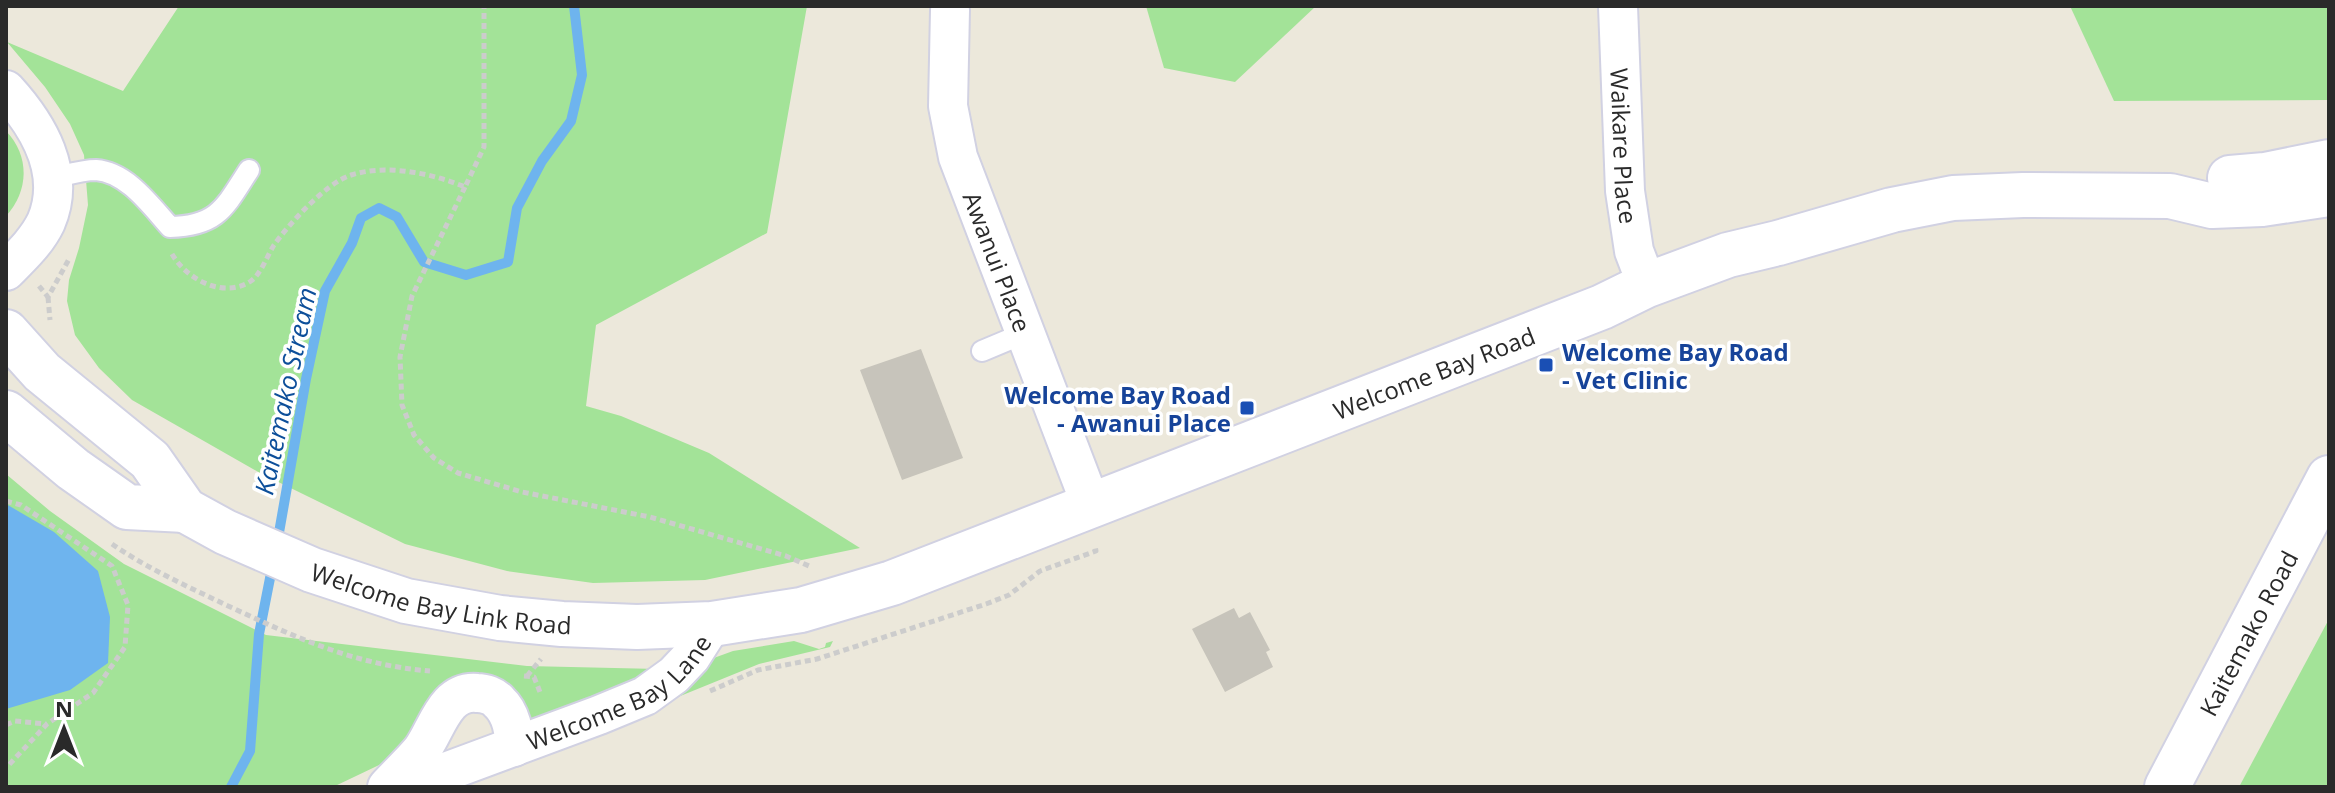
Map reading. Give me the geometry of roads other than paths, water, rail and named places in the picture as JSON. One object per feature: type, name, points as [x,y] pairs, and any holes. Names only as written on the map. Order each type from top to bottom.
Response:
[{"type":"main road","name":"Welcome Bay Road","points":[[2170,196],[2218,179],[2265,175],[2329,162]]},
{"type":"main road","name":"Welcome Bay Road","points":[[712,624],[801,610],[892,583],[1602,307],[1647,285],[1728,255],[1892,210],[1953,198],[2023,195],[2170,196],[2212,206],[2273,203],[2329,194]]},
{"type":"main road","name":"Welcome Bay Link Road","points":[[6,332],[42,372],[150,460],[185,510]]},
{"type":"main road","name":"Welcome Bay Link Road","points":[[6,413],[73,469],[127,507],[185,510],[225,532],[312,570],[406,601],[500,618],[562,624],[637,627],[712,624]]},
{"type":"main road","name":"Kaitemako Road","points":[[2167,787],[2329,478]]},
{"type":"street","name":"Waikare Place","points":[[1618,6],[1625,191],[1634,251],[1647,285]]},
{"type":"street","name":"Awanui Place","points":[[950,10],[948,106],[958,157],[1091,505]]},
{"type":"street","points":[[6,90],[32,122],[42,140],[52,178],[52,197],[46,221],[32,244],[6,271]]},
{"type":"street","name":"Welcome Bay Lane","points":[[405,787],[645,696],[674,675],[691,657],[712,624]]},
{"type":"street","name":"Welcome Bay Lane","points":[[387,787],[420,752],[433,734],[442,712],[460,696],[473,692],[498,700],[515,735],[514,747]]},
{"type":"lane","points":[[52,178],[95,170],[108,172],[131,186],[170,227],[191,227],[222,212],[249,170]]},
{"type":"lane","points":[[982,351],[1025,333]]},
{"type":"water","points":[[6,504],[54,532],[98,571],[110,617],[108,663],[70,690],[6,709]]},
{"type":"waterway","name":"Kaitemako Stream","points":[[277,544],[325,291],[352,243],[361,218],[379,208],[397,217],[424,262],[466,275],[508,262],[517,208],[542,161],[571,121],[582,75],[574,6]]},
{"type":"waterway","name":"Kaitemako Stream","points":[[231,787],[250,751],[259,634],[273,563]]},
{"type":"place","name":"Welcome Bay Road - Vet Clinic","points":[[1546,365]]},
{"type":"place","name":"Welcome Bay Road - Awanui Place","points":[[1247,408]]}]
